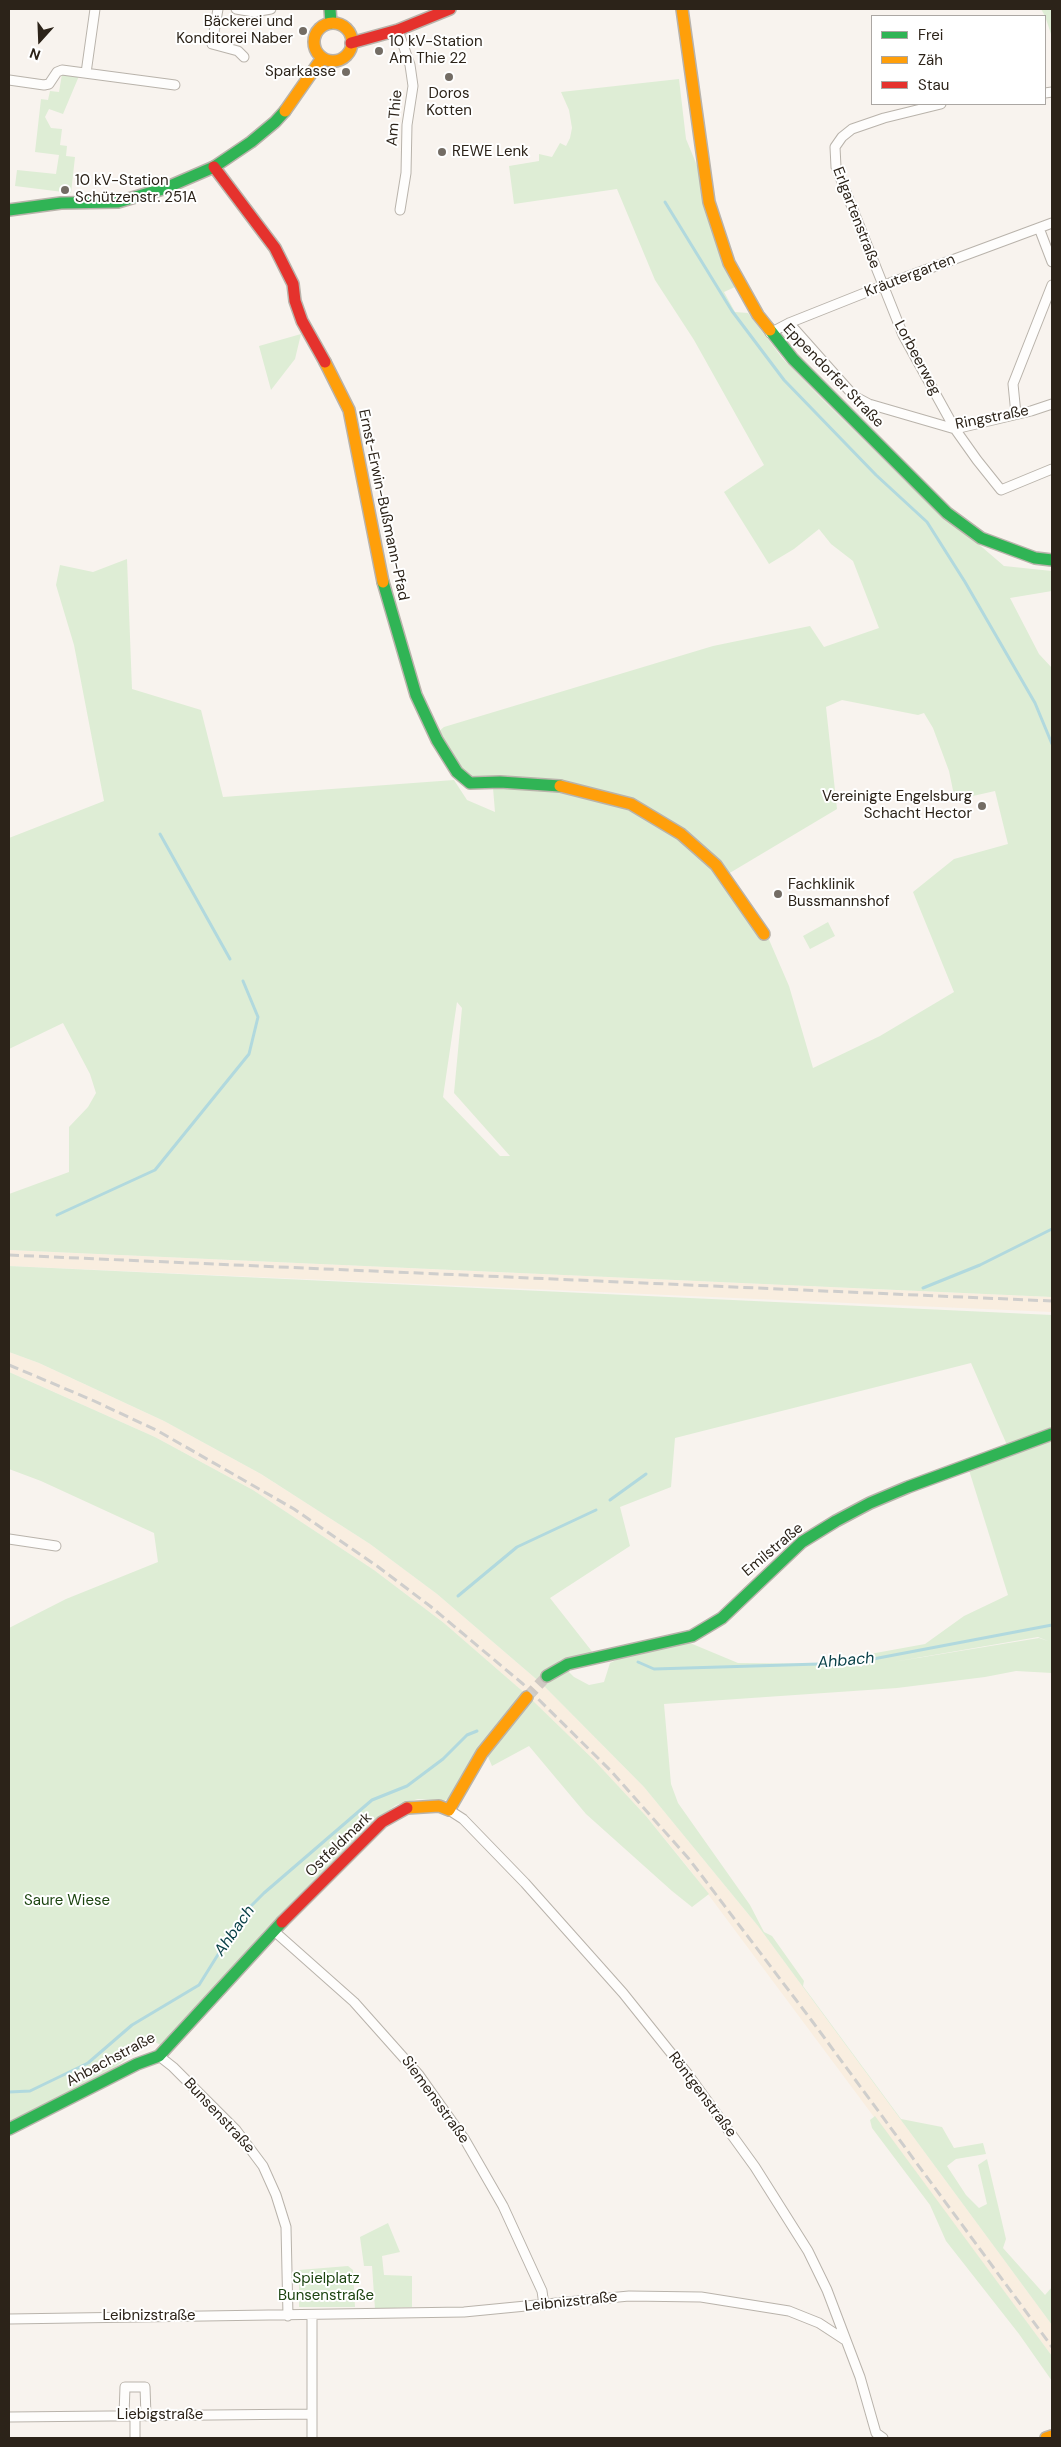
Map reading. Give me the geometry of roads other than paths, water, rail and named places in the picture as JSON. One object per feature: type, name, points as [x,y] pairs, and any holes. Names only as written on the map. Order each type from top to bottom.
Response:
[{"type":"street","points":[[86,73],[95,9]]},
{"type":"street","points":[[218,9],[212,44],[238,51],[244,57]]},
{"type":"street","points":[[236,9],[254,12],[271,9]]},
{"type":"street","points":[[330,9],[331,23]]},
{"type":"street","points":[[351,42],[368,40],[450,9]]},
{"type":"street","name":"Eppendorfer Straße","points":[[682,9],[692,93],[713,217],[738,280],[770,333],[799,365],[947,513],[981,538],[1035,558],[1052,560]]},
{"type":"street","points":[[331,23],[344,27],[349,32],[351,42],[348,52],[341,59],[332,61],[322,58],[316,50],[314,37],[322,27],[331,23]]},
{"type":"street","name":"Am Thie","points":[[398,30],[410,65],[413,86],[400,210]]},
{"type":"street","points":[[9,210],[61,203],[118,202],[163,189],[214,167],[251,142],[275,122],[296,98],[322,58]]},
{"type":"street","points":[[9,80],[44,85],[49,84],[57,72],[62,70],[175,85]]},
{"type":"street","name":"Erlgartenstraße","points":[[882,286],[836,167],[835,147],[842,137],[852,130],[884,118],[937,105]]},
{"type":"street","name":"Ernst-Erwin-Bußmann-Pfad","points":[[214,167],[275,248],[293,284],[295,301],[302,321],[335,380],[349,410],[357,443],[376,557],[397,635],[416,695],[438,740],[457,772],[470,783],[500,782],[569,787],[631,804],[650,814],[694,844],[716,865],[764,934]]},
{"type":"street","name":"Kräutergarten","points":[[770,333],[789,322],[1052,223]]},
{"type":"street","points":[[1039,228],[1052,262]]},
{"type":"street","points":[[1016,414],[1013,384],[1052,285]]},
{"type":"street","name":"Lorbeerweg","points":[[882,286],[902,335],[955,429],[1001,490],[1052,469]]},
{"type":"street","name":"Ringstraße","points":[[789,322],[854,396],[869,404],[955,429],[1052,404]]},
{"type":"street","name":"Emilstraße","points":[[547,1676],[568,1664],[692,1636],[722,1618],[802,1542],[836,1521],[870,1503],[908,1487],[1052,1434]]},
{"type":"street","points":[[9,1539],[56,1546]]},
{"type":"street","points":[[448,1810],[482,1753],[527,1697]]},
{"type":"street","name":"Ostfeldmark","points":[[274,1932],[382,1822],[405,1808],[415,1806],[439,1806],[448,1810]]},
{"type":"street","name":"Röntgenstraße","points":[[448,1810],[463,1819],[623,1993],[720,2116],[782,2208],[808,2251],[827,2290],[860,2377],[878,2436]]},
{"type":"street","name":"Ahbachstraße","points":[[9,2129],[137,2064],[158,2056],[274,1932]]},
{"type":"street","name":"Siemensstraße","points":[[274,1932],[354,2002],[388,2038],[430,2090],[473,2153],[503,2206],[542,2291],[544,2305]]},
{"type":"street","name":"Bunsenstraße","points":[[158,2056],[173,2067],[236,2130],[263,2166],[276,2195],[287,2240],[288,2316]]},
{"type":"street","name":"Leibnizstraße","points":[[9,2318],[288,2316],[464,2312],[629,2296],[701,2297],[789,2311],[819,2323],[845,2340]]},
{"type":"street","points":[[312,2315],[312,2438]]},
{"type":"street","points":[[124,2415],[125,2387],[145,2387],[146,2416]]},
{"type":"street","name":"Liebigstraße","points":[[9,2417],[312,2414]]},
{"type":"street","points":[[135,2415],[135,2438]]},
{"type":"street","points":[[1046,2438],[1052,2436]]},
{"type":"waterway","points":[[665,202],[732,311],[784,380],[876,475],[927,522],[965,582],[1035,703],[1052,744]]},
{"type":"waterway","points":[[160,834],[230,959]]},
{"type":"waterway","points":[[57,1215],[155,1170],[249,1054],[258,1017],[243,981]]},
{"type":"waterway","points":[[923,1288],[980,1265],[1052,1229]]},
{"type":"waterway","points":[[610,1500],[646,1474]]},
{"type":"waterway","points":[[458,1596],[517,1547],[596,1510]]},
{"type":"waterway","name":"Ahbach","points":[[638,1662],[654,1669],[852,1663],[1052,1625]]},
{"type":"waterway","name":"Ahbach","points":[[9,2092],[30,2091],[88,2063],[132,2025],[199,1985],[244,1913],[264,1893],[372,1800],[407,1786],[443,1759],[467,1735],[477,1731]]},
{"type":"tunnel","points":[[527,1697],[547,1676]]},
{"type":"railway","points":[[9,1255],[1052,1301]]},
{"type":"railway","points":[[9,1365],[92,1400],[158,1431],[294,1509],[377,1566],[430,1606],[523,1684],[611,1771],[689,1859],[812,2021],[1052,2347]]},
{"type":"place","name":"Bäckerei und Konditorei Naber","points":[[303,31]]},
{"type":"place","name":"10 kV-Station Am Thie 22","points":[[379,51]]},
{"type":"place","name":"Sparkasse","points":[[346,72]]},
{"type":"place","name":"Doros Kotten","points":[[449,77]]},
{"type":"place","name":"REWE Lenk","points":[[442,152]]},
{"type":"place","name":"10 kV-Station Schützenstr. 251A","points":[[65,190]]},
{"type":"place","name":"Vereinigte Engelsburg Schacht Hector","points":[[982,806]]},
{"type":"place","name":"Fachklinik Bussmannshof","points":[[778,894]]},
{"type":"park label","name":"Saure Wiese","points":[[67,1901]]},
{"type":"park label","name":"Spielplatz Bunsenstraße","points":[[326,2288]]}]
